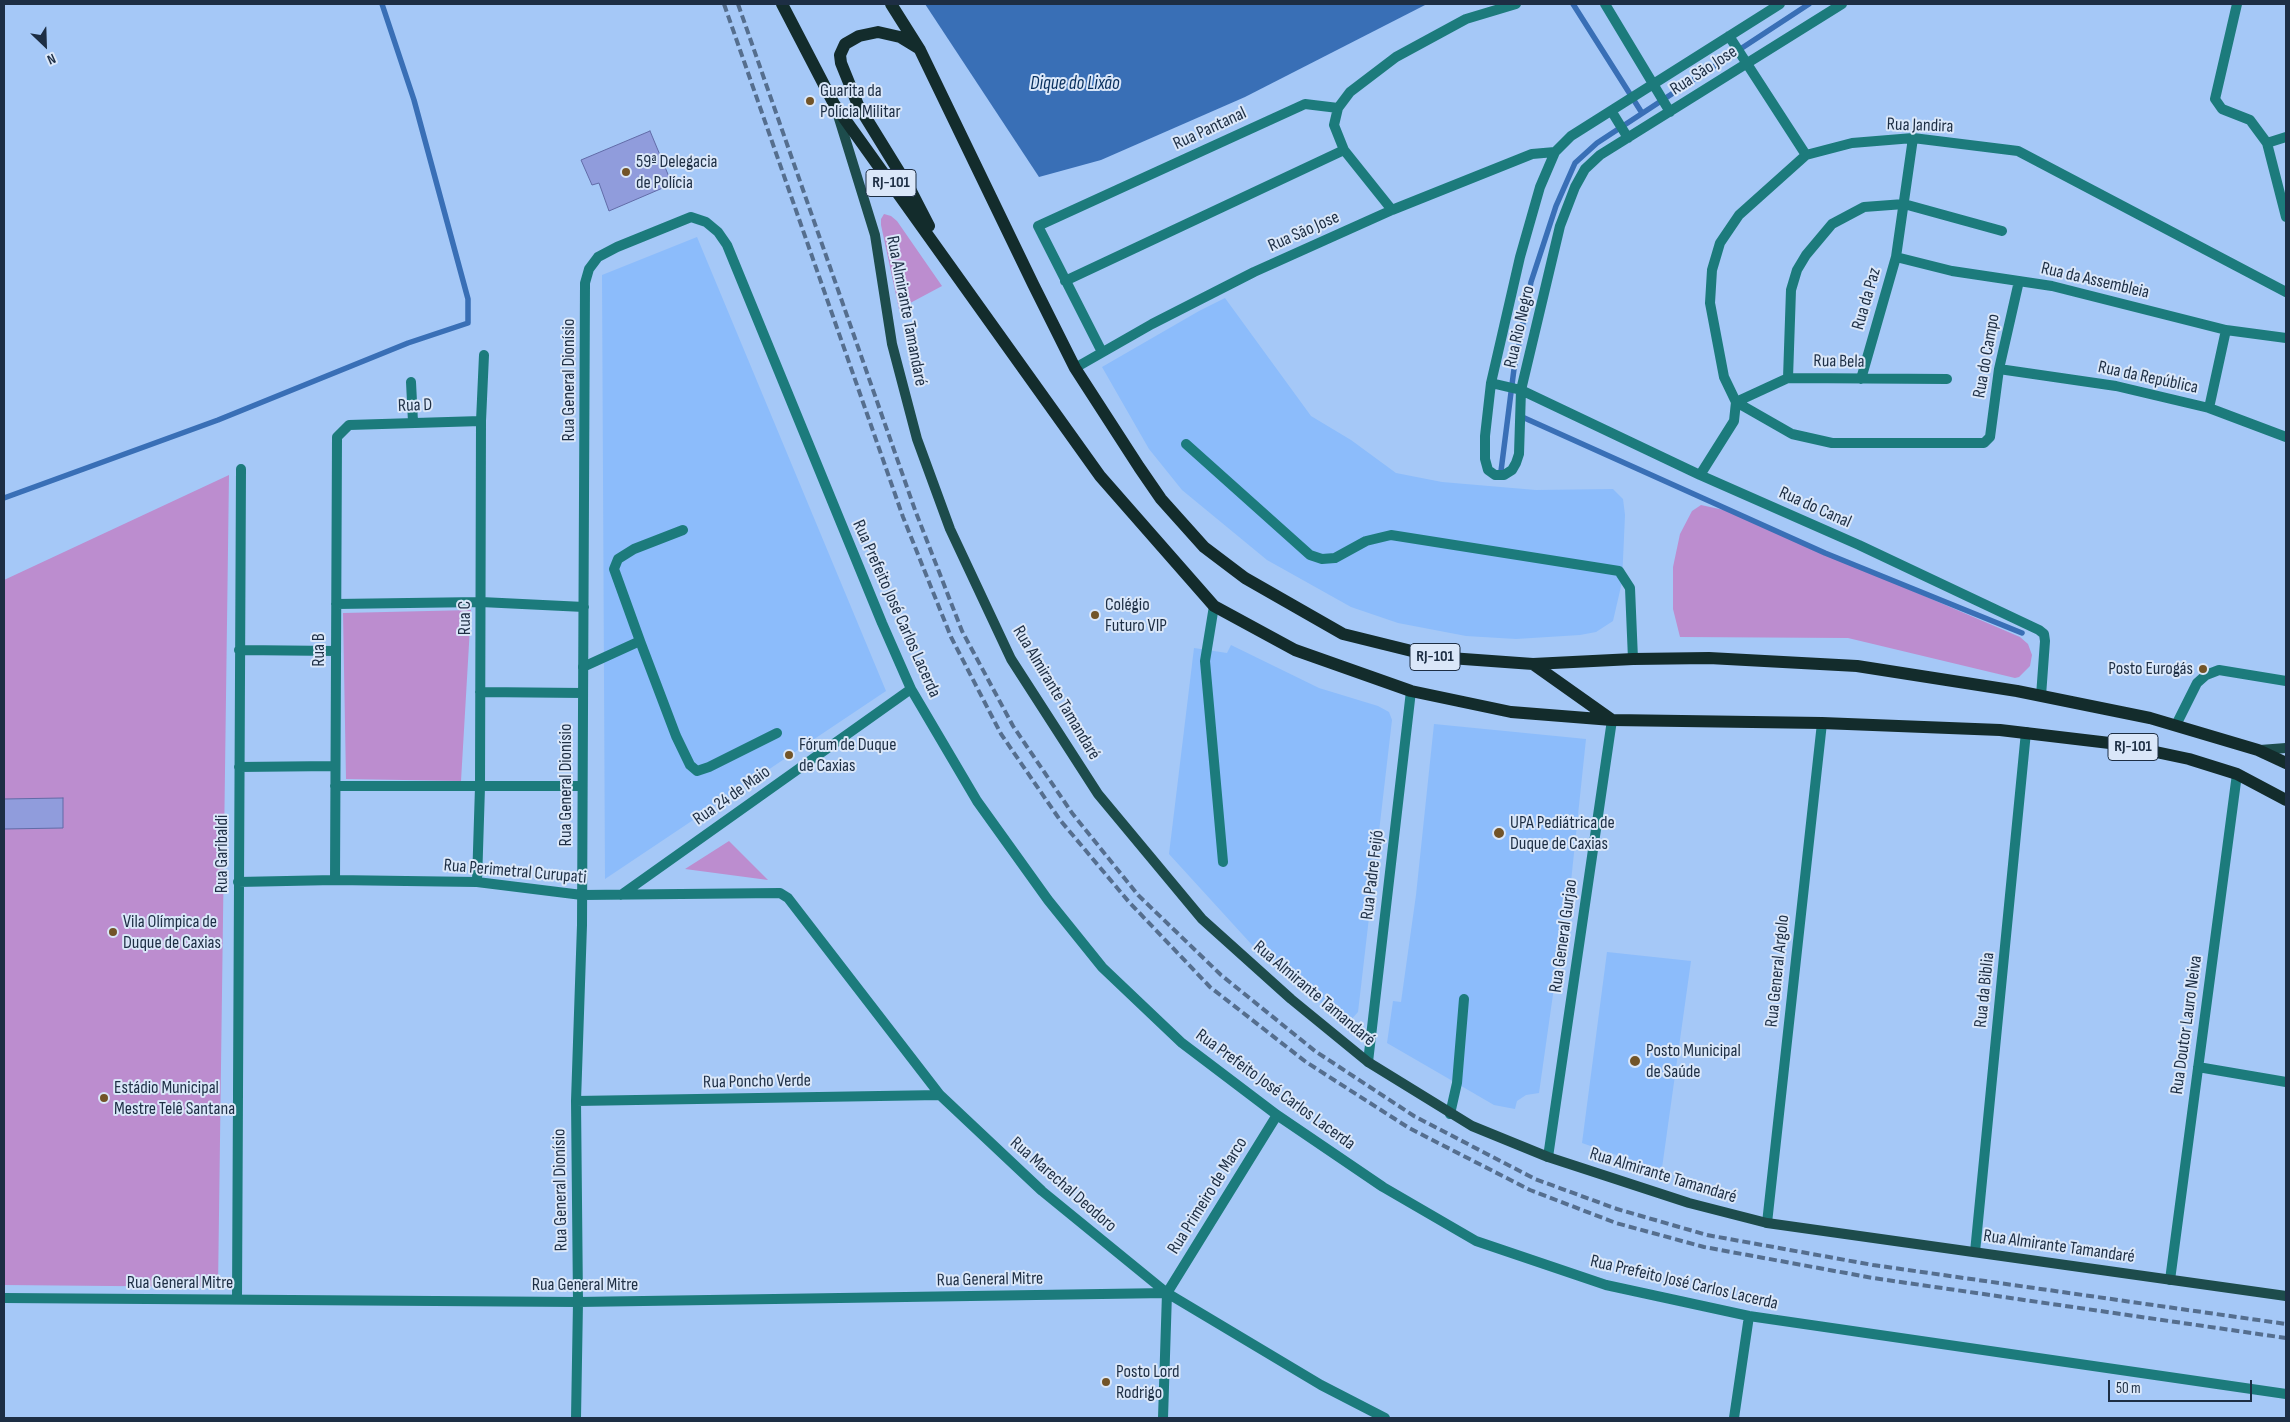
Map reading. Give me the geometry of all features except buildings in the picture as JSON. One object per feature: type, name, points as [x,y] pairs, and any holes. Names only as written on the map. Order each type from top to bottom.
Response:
[{"type":"main road","name":"RJ-101","points":[[782,4],[834,104],[1100,476],[1214,606],[1295,650],[1411,692],[1511,712],[1612,720],[1822,723],[2026,732],[2126,746],[2189,759],[2237,774],[2286,800]]},
{"type":"main road","name":"RJ-101","points":[[891,4],[920,50],[1033,284],[1076,368],[1138,467],[1161,499],[1204,547],[1245,578],[1342,634],[1436,657],[1533,664],[1633,659],[1709,658],[1857,666],[2041,696],[2150,718],[2258,750],[2286,763]]},
{"type":"main road","points":[[920,50],[900,37],[878,32],[859,36],[845,44],[840,55],[840,63],[858,106],[911,191],[946,262]]},
{"type":"main road","name":"Rua Almirante Tamandaré","points":[[834,104],[875,235],[892,344],[917,439],[950,529],[1011,659],[1098,794],[1202,919],[1291,999],[1368,1062],[1472,1126],[1548,1157],[1689,1203],[1767,1223],[2286,1296]]},
{"type":"main road","points":[[1533,664],[1612,720]]},
{"type":"main road","points":[[2258,750],[2286,748]]},
{"type":"street","points":[[1392,210],[1344,150],[1334,125],[1338,108],[1350,92],[1396,57],[1466,20],[1516,4]]},
{"type":"street","points":[[1605,4],[1653,89],[1668,110]]},
{"type":"street","name":"Rua Sāo Jose","points":[[1488,470],[1485,459],[1485,436],[1520,257],[1540,187],[1555,152],[1571,136],[1653,89],[1780,4]]},
{"type":"street","name":"Rua Sāo Jose","points":[[1586,169],[1624,131],[1668,110],[1842,4]]},
{"type":"street","points":[[2237,4],[2215,99],[2222,108],[2250,120],[2267,143],[2286,217]]},
{"type":"street","points":[[1730,38],[1806,155]]},
{"type":"street","name":"Rua Pantanal","points":[[1102,352],[1038,226],[1304,104],[1338,108]]},
{"type":"street","points":[[1615,110],[1624,131]]},
{"type":"street","points":[[2267,143],[2286,137]]},
{"type":"street","name":"Rua Jandira","points":[[1736,402],[1724,377],[1710,304],[1712,270],[1720,243],[1739,215],[1806,155],[1852,142],[1913,138],[2018,151],[2286,292]]},
{"type":"street","name":"Rua da Paz","points":[[1861,379],[1896,257],[1913,138]]},
{"type":"street","points":[[1065,281],[1344,150]]},
{"type":"street","name":"Rua Sāo Jose","points":[[1076,368],[1102,352],[1254,272],[1392,210],[1532,154],[1555,152]]},
{"type":"street","name":"Rua Rio Negro","points":[[1488,470],[1495,475],[1504,475],[1512,470],[1518,454],[1520,406],[1518,389],[1560,226],[1575,188],[1586,169]]},
{"type":"street","points":[[1788,378],[1792,290],[1797,270],[1806,255],[1828,229],[1846,215],[1864,206],[1904,204],[2002,231]]},
{"type":"street","name":"Rua General Dionísio","points":[[576,1418],[578,1302],[576,1101],[582,895],[585,283],[589,269],[598,257],[691,217]]},
{"type":"street","name":"Rua Prefeito José Carlos Lacerda","points":[[691,217],[706,222],[718,232],[727,246],[882,623],[911,688],[977,801],[1048,900],[1102,967],[1182,1043],[1277,1115],[1383,1186],[1476,1241],[1606,1285],[1749,1316],[2286,1394]]},
{"type":"street","name":"Rua da Assembleia","points":[[1896,257],[1952,271],[2052,286],[2226,330],[2286,338]]},
{"type":"street","name":"Rua do Campo","points":[[1736,402],[1792,434],[1832,444],[1984,443],[1990,437],[1999,369],[2019,281]]},
{"type":"street","points":[[2209,408],[2226,330]]},
{"type":"street","name":"Rua C","points":[[477,882],[480,786],[481,421],[484,355]]},
{"type":"street","name":"Rua da República","points":[[1999,369],[2116,386],[2209,408],[2286,437]]},
{"type":"street","name":"Rua Bela","points":[[1736,402],[1788,378],[1947,379]]},
{"type":"street","points":[[411,382],[413,422]]},
{"type":"street","name":"Rua do Canal","points":[[1495,384],[1518,389],[1700,475],[1859,545],[2040,630],[2044,634],[2045,642],[2041,696]]},
{"type":"street","points":[[1700,475],[1734,421],[1736,402]]},
{"type":"street","name":"Rua D","points":[[349,425],[481,421]]},
{"type":"street","name":"Rua B","points":[[335,880],[338,437],[349,425]]},
{"type":"street","points":[[1186,444],[1310,555],[1322,559],[1335,558],[1366,541],[1391,535],[1619,571],[1630,588],[1633,659]]},
{"type":"street","name":"Rua Garibaldi","points":[[237,1299],[238,767],[241,469]]},
{"type":"street","points":[[682,530],[634,549],[618,559],[614,569],[676,736],[690,766],[697,771],[709,768],[777,733]]},
{"type":"street","points":[[336,604],[481,602],[584,607]]},
{"type":"street","points":[[1214,606],[1206,661],[1223,862]]},
{"type":"street","points":[[583,667],[640,641]]},
{"type":"street","points":[[239,650],[336,650]]},
{"type":"street","points":[[2176,725],[2197,683],[2206,675],[2219,670],[2286,682]]},
{"type":"street","name":"Rua 24 de Maio","points":[[621,895],[911,688]]},
{"type":"street","points":[[480,692],[583,693]]},
{"type":"street","name":"Rua Padre Feijó","points":[[1368,1062],[1411,692]]},
{"type":"street","name":"Rua General Gurjao","points":[[1548,1157],[1612,720]]},
{"type":"street","name":"Rua General Argolo","points":[[1767,1223],[1822,723]]},
{"type":"street","name":"Rua da Biblia","points":[[1975,1252],[2026,732]]},
{"type":"street","points":[[238,767],[335,766]]},
{"type":"street","name":"Rua Doutor Lauro Neiva","points":[[2170,1280],[2237,774]]},
{"type":"street","points":[[335,786],[582,786]]},
{"type":"street","name":"Rua Perimetral Curupati","points":[[238,882],[335,880],[477,882],[582,895],[773,892],[788,898]]},
{"type":"street","name":"Rua Marechal Deodoro","points":[[788,898],[940,1095],[1042,1191],[1167,1293],[1321,1385],[1385,1418]]},
{"type":"street","points":[[1450,1114],[1457,1083],[1464,999]]},
{"type":"street","points":[[2198,1067],[2286,1082]]},
{"type":"street","name":"Rua Poncho Verde","points":[[576,1101],[940,1095]]},
{"type":"street","name":"Rua Primeiro de Marco","points":[[1167,1293],[1277,1115]]},
{"type":"street","points":[[1163,1418],[1167,1293]]},
{"type":"street","name":"Rua General Mitre","points":[[4,1298],[578,1302],[1167,1293]]},
{"type":"street","points":[[1734,1418],[1749,1316]]},
{"type":"shaded area","points":[[884,214],[891,216],[897,221],[942,286],[899,309],[881,225],[881,219]]},
{"type":"shaded area","name":"Fórum de Duque de Caxias","points":[[697,237],[886,691],[605,879],[602,275]]},
{"type":"shaded area","points":[[1225,298],[1311,416],[1351,440],[1396,473],[1442,482],[1536,490],[1613,489],[1623,499],[1625,515],[1622,582],[1613,621],[1596,632],[1580,635],[1516,639],[1466,636],[1398,623],[1351,607],[1267,560],[1182,490],[1149,449],[1102,367]]},
{"type":"shaded area","name":"Vila Olímpica de Duque de Caxias","points":[[229,475],[218,1287],[4,1285],[4,580]]},
{"type":"shaded area","points":[[1701,505],[1724,510],[2020,637],[2028,644],[2032,655],[2030,666],[2019,677],[2015,678],[1848,638],[1680,637],[1673,609],[1673,567],[1680,534],[1692,511]]},
{"type":"shaded area","points":[[471,610],[461,781],[346,779],[343,613]]},
{"type":"shaded area","points":[[1231,645],[1319,688],[1378,706],[1389,712],[1392,720],[1358,1012],[1350,1021],[1310,996],[1253,946],[1169,854],[1194,648],[1227,653]]},
{"type":"shaded area","points":[[1434,724],[1586,739],[1568,910],[1565,910],[1539,1093],[1526,1095],[1517,1101],[1515,1109],[1494,1105],[1387,1043],[1393,1001],[1401,1002],[1416,895]]},
{"type":"shaded area","points":[[729,841],[768,880],[685,869]]},
{"type":"shaded area","name":"Posto Municipal de Saúde","points":[[1607,952],[1691,961],[1662,1168],[1639,1163],[1582,1143]]},
{"type":"water","name":"Dique do Lixão","points":[[925,4],[1427,4],[1245,97],[1101,160],[1039,177]]},
{"type":"waterway","points":[[4,498],[218,420],[408,343],[468,323],[468,299],[414,100],[382,4]]},
{"type":"waterway","points":[[1573,4],[1642,113]]},
{"type":"waterway","points":[[1501,471],[1514,369],[1531,282],[1556,206],[1575,163],[1597,143],[1809,4]]},
{"type":"waterway","points":[[1520,416],[1825,553],[2022,633]]},
{"type":"railway","points":[[724,4],[903,517],[951,637],[1001,734],[1060,820],[1129,902],[1210,987],[1306,1062],[1409,1128],[1530,1190],[1616,1223],[1704,1247],[1873,1278],[2286,1338]]},
{"type":"railway","points":[[738,4],[915,510],[962,631],[1013,726],[1072,813],[1138,895],[1221,975],[1315,1051],[1414,1116],[1535,1179],[1617,1209],[1707,1235],[1873,1265],[2286,1324]]},
{"type":"place","name":"Guarita da Polícia Militar","points":[[810,101]]},
{"type":"place","name":"59ª Delegacia de Polícia","points":[[626,172]]},
{"type":"place","name":"Colégio Futuro VIP","points":[[1095,615]]},
{"type":"place","name":"Posto Eurogás","points":[[2203,669]]},
{"type":"place","name":"Fórum de Duque de Caxias","points":[[789,755]]},
{"type":"place","name":"UPA Pediátrica de Duque de Caxias","points":[[1499,833]]},
{"type":"place","name":"Vila Olímpica de Duque de Caxias","points":[[113,932]]},
{"type":"place","name":"Posto Municipal de Saúde","points":[[1635,1061]]},
{"type":"place","name":"Estádio Municipal Mestre Telê Santana","points":[[104,1098]]},
{"type":"place","name":"Posto Lord Rodrigo","points":[[1106,1382]]}]
